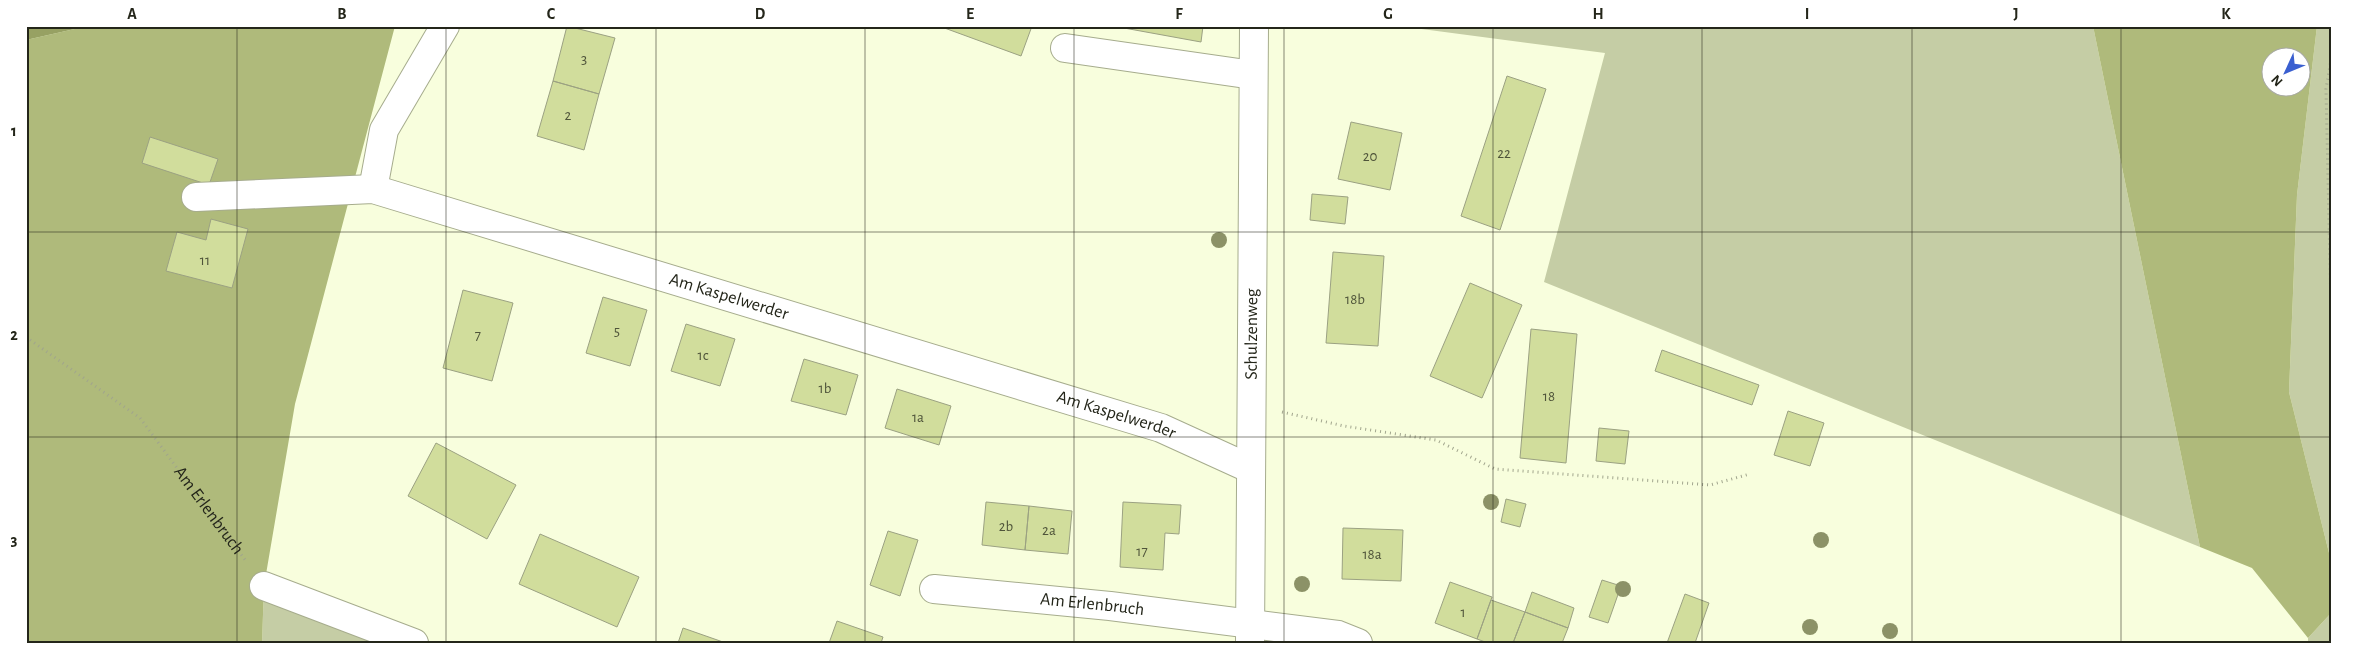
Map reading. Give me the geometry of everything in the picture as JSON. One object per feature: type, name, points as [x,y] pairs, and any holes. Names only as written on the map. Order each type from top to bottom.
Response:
[{"type":"street","points":[[373,189],[384,130],[445,26]]},
{"type":"street","name":"Schulzenweg","points":[[1250,633],[1254,26]]},
{"type":"street","points":[[1065,48],[1253,75]]},
{"type":"street","name":"Am Kaspelwerder","points":[[196,198],[373,189],[1161,428],[1251,469]]},
{"type":"street","points":[[264,586],[414,643]]},
{"type":"street","name":"Am Erlenbruch","points":[[934,589],[1110,606],[1250,633],[1338,635],[1358,643]]},
{"type":"path","points":[[2332,54],[2326,89],[2332,352]]},
{"type":"path","name":"Am Erlenbruch","points":[[26,337],[140,418],[264,586]]},
{"type":"path","points":[[1252,405],[1344,426],[1436,440],[1495,469],[1710,485],[1750,474]]},
{"type":"shaded area","points":[[26,26],[88,26],[26,40]]},
{"type":"shaded area","points":[[88,26],[395,26],[295,404],[264,586],[262,643],[26,643],[26,40]]},
{"type":"shaded area","points":[[1399,26],[2093,26],[2200,547],[1544,282],[1605,53]]},
{"type":"shaded area","points":[[2093,26],[2317,26],[2310,85],[2310,48],[2260,48],[2260,98],[2308,98],[2297,195],[2289,392],[2332,565],[2332,612],[2308,638],[2252,568],[2200,547]]},
{"type":"shaded area","points":[[2317,26],[2332,26],[2332,565],[2289,392],[2297,195],[2308,98],[2310,98]]},
{"type":"shaded area","points":[[264,586],[395,643],[262,643]]},
{"type":"shaded area","points":[[2332,612],[2332,643],[2308,643],[2308,638]]},
{"type":"building","points":[[567,26],[615,38],[599,94],[553,81]]},
{"type":"building","points":[[939,26],[1032,26],[1021,56]]},
{"type":"building","points":[[1113,26],[1203,26],[1201,42]]},
{"type":"building","points":[[1507,76],[1546,89],[1500,230],[1461,216]]},
{"type":"building","points":[[553,81],[599,94],[584,150],[537,136]]},
{"type":"building","points":[[1351,122],[1402,133],[1390,190],[1338,179]]},
{"type":"building","points":[[150,137],[218,159],[209,185],[142,163]]},
{"type":"building","points":[[1312,194],[1348,197],[1345,224],[1310,220]]},
{"type":"building","points":[[211,219],[248,229],[232,288],[166,271],[177,232],[206,240]]},
{"type":"building","points":[[1333,252],[1384,256],[1378,346],[1326,343]]},
{"type":"building","points":[[1470,283],[1522,305],[1482,398],[1430,376]]},
{"type":"building","points":[[463,290],[513,303],[492,381],[443,368]]},
{"type":"building","points":[[603,297],[647,310],[630,366],[586,353]]},
{"type":"building","points":[[686,324],[735,339],[720,386],[671,371]]},
{"type":"building","points":[[1531,329],[1577,334],[1566,463],[1520,458]]},
{"type":"building","points":[[1662,350],[1759,385],[1752,405],[1655,371]]},
{"type":"building","points":[[804,359],[858,375],[846,415],[791,401]]},
{"type":"building","points":[[897,389],[951,406],[939,445],[885,428]]},
{"type":"building","points":[[1788,411],[1824,423],[1810,466],[1774,455]]},
{"type":"building","points":[[1599,428],[1629,431],[1625,464],[1596,461]]},
{"type":"building","points":[[436,443],[516,485],[487,539],[408,496]]},
{"type":"building","points":[[1506,499],[1526,504],[1520,527],[1501,522]]},
{"type":"building","points":[[986,502],[1029,506],[1025,550],[982,545]]},
{"type":"building","points":[[1123,502],[1181,505],[1179,534],[1165,533],[1163,570],[1120,567]]},
{"type":"building","points":[[1029,506],[1072,511],[1068,554],[1025,550]]},
{"type":"building","points":[[1343,528],[1403,530],[1401,581],[1342,579]]},
{"type":"building","points":[[888,531],[918,540],[900,596],[870,585]]},
{"type":"building","points":[[540,534],[639,577],[617,627],[519,584]]},
{"type":"building","points":[[1602,580],[1621,586],[1608,623],[1589,617]]},
{"type":"building","points":[[1450,582],[1492,597],[1477,639],[1435,623]]},
{"type":"building","points":[[1532,592],[1574,608],[1568,628],[1525,612]]},
{"type":"building","points":[[1685,594],[1709,603],[1695,643],[1667,643]]},
{"type":"building","points":[[1491,600],[1525,612],[1513,643],[1488,643],[1477,639]]},
{"type":"building","points":[[1525,612],[1568,628],[1562,643],[1513,643]]},
{"type":"building","points":[[837,621],[883,637],[881,643],[829,643]]},
{"type":"building","points":[[683,628],[723,642],[678,643]]}]
